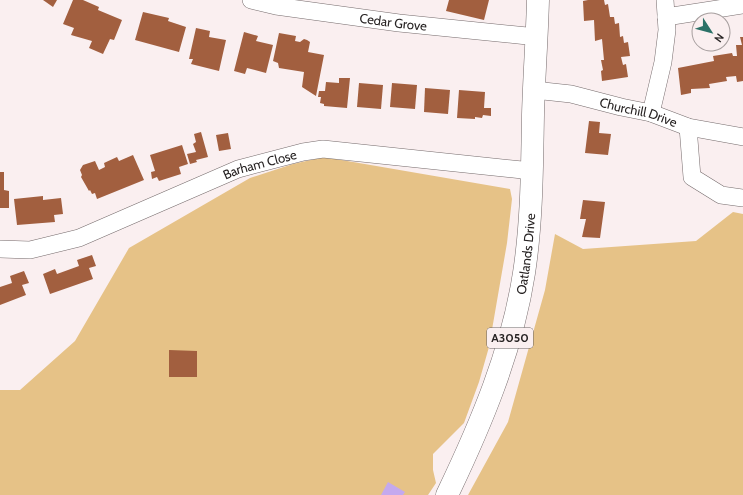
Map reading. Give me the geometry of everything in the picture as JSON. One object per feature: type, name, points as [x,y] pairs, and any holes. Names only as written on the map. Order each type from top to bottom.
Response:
[{"type":"main road","name":"Oatlands Drive","points":[[447,495],[478,432],[511,335],[524,274],[528,240],[532,171],[538,0]]},
{"type":"street","name":"Cedar Grove","points":[[251,0],[276,6],[399,23],[537,37]]},
{"type":"street","points":[[651,113],[663,62],[667,30],[665,0]]},
{"type":"street","points":[[666,17],[743,5]]},
{"type":"street","name":"Churchill Drive","points":[[534,90],[571,94],[651,113],[688,127],[743,136]]},
{"type":"street","points":[[688,127],[692,177],[720,195],[743,198]]},
{"type":"street","name":"Barham Close","points":[[1,249],[30,250],[80,238],[238,169],[323,148],[532,171]]},
{"type":"shaded area","points":[[324,157],[510,189],[512,199],[507,243],[489,347],[479,382],[464,423],[433,454],[433,470],[436,483],[428,495],[0,495],[0,390],[20,390],[75,341],[129,248],[250,178],[293,164]]},
{"type":"shaded area","points":[[733,212],[743,214],[743,495],[468,495],[508,422],[545,290],[555,234],[583,249],[696,241]]},
{"type":"shaded area","points":[[388,482],[405,492],[403,495],[381,495]]},
{"type":"building","points":[[43,0],[57,0],[53,7]]},
{"type":"building","points":[[73,0],[83,0],[99,7],[98,10],[122,20],[114,40],[110,39],[103,54],[89,48],[92,41],[71,35],[74,28],[63,24]]},
{"type":"building","points":[[449,0],[489,0],[484,20],[446,11]]},
{"type":"building","points":[[604,0],[605,5],[608,4],[610,17],[614,17],[615,24],[619,23],[620,37],[623,36],[624,43],[628,42],[630,56],[621,57],[623,65],[626,64],[628,77],[602,81],[601,71],[603,70],[601,60],[604,60],[602,39],[595,41],[594,20],[584,21],[583,1]]},
{"type":"building","points":[[143,12],[169,18],[168,21],[186,27],[179,52],[135,40]]},
{"type":"building","points":[[196,28],[210,31],[209,37],[226,40],[219,71],[191,64],[193,59],[189,59]]},
{"type":"building","points":[[244,32],[258,36],[256,41],[273,45],[266,73],[247,68],[245,74],[234,71]]},
{"type":"building","points":[[279,33],[296,36],[295,41],[300,42],[304,39],[307,40],[310,42],[308,52],[324,55],[316,96],[302,87],[304,72],[279,68],[278,63],[273,61]]},
{"type":"building","points":[[740,37],[743,37],[743,81],[737,82],[736,76],[726,77],[727,81],[709,84],[710,88],[691,89],[691,93],[681,95],[678,68],[714,61],[713,56],[732,53],[733,56],[737,56],[736,45],[742,45]]},
{"type":"building","points":[[339,78],[350,78],[347,108],[324,106],[324,104],[320,103],[321,97],[318,97],[319,91],[325,91],[326,82],[339,83]]},
{"type":"building","points":[[359,83],[383,85],[381,109],[357,107]]},
{"type":"building","points":[[392,83],[417,85],[415,109],[390,107]]},
{"type":"building","points":[[425,88],[450,90],[448,114],[424,112]]},
{"type":"building","points":[[459,90],[485,92],[484,108],[491,108],[491,116],[483,115],[482,118],[475,117],[475,119],[457,118]]},
{"type":"building","points":[[589,121],[600,122],[599,133],[611,134],[608,155],[585,153]]},
{"type":"building","points":[[201,132],[208,157],[196,160],[197,162],[190,164],[187,154],[196,152],[193,144],[196,142],[194,134]]},
{"type":"building","points":[[228,133],[231,149],[219,151],[216,135]]},
{"type":"building","points":[[182,145],[188,164],[179,167],[181,174],[159,181],[157,177],[152,179],[151,172],[155,171],[150,155]]},
{"type":"building","points":[[133,155],[144,180],[97,199],[95,193],[92,194],[90,190],[89,191],[81,177],[82,175],[80,170],[83,165],[95,161],[99,170],[105,167],[104,163],[117,157],[119,161]]},
{"type":"building","points":[[0,172],[4,172],[4,190],[9,191],[9,208],[0,208]]},
{"type":"building","points":[[43,196],[43,200],[61,198],[63,214],[54,215],[55,222],[17,225],[14,199]]},
{"type":"building","points":[[583,200],[605,202],[600,238],[582,237],[586,219],[580,219]]},
{"type":"building","points":[[92,255],[96,266],[89,268],[93,279],[50,294],[43,274],[55,269],[57,274],[79,266],[77,260]]},
{"type":"building","points":[[24,271],[29,283],[22,285],[26,295],[0,305],[0,287],[12,283],[10,276]]},
{"type":"building","points":[[169,350],[197,351],[197,377],[169,377]]}]
